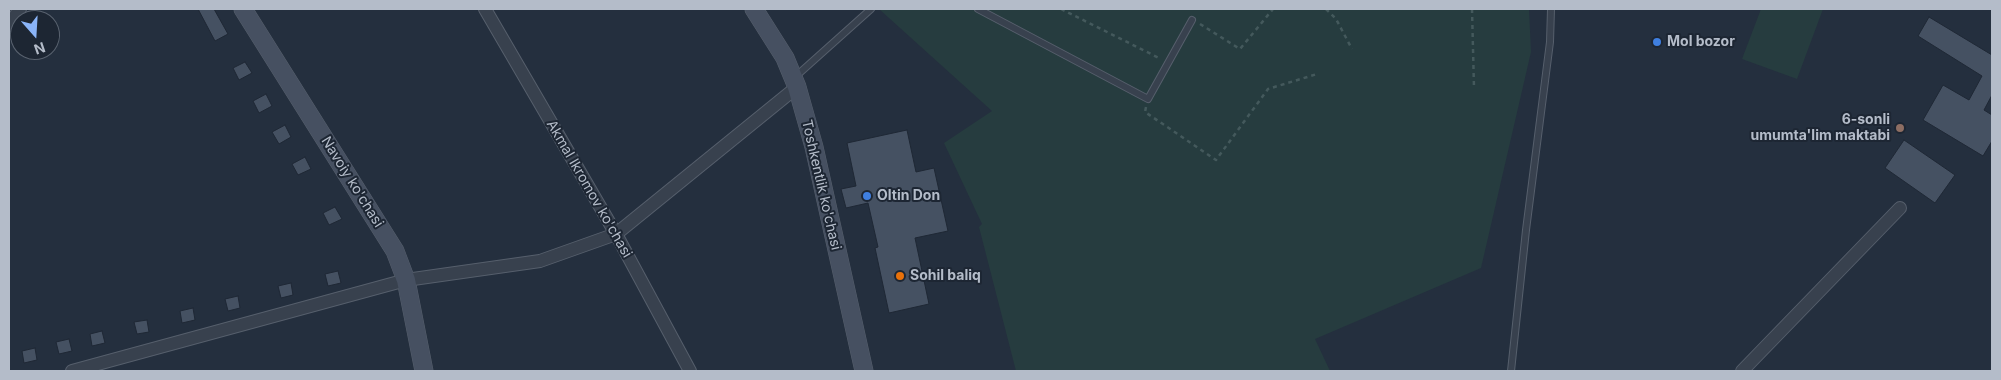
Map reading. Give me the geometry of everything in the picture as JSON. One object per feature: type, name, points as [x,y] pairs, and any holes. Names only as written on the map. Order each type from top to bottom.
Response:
[{"type":"street","points":[[9,25],[20,9]]},
{"type":"street","name":"Navoiy ko'chasi","points":[[243,9],[395,251],[406,280],[424,371]]},
{"type":"street","name":"Akmal Ikromov ko'chasi","points":[[485,9],[616,234],[690,371]]},
{"type":"street","name":"Toshkentlik ko'chasi","points":[[754,9],[785,58],[796,83],[814,147],[864,371]]},
{"type":"street","points":[[72,371],[406,280],[540,260],[616,234],[796,83]]},
{"type":"street","points":[[1742,371],[1900,208]]},
{"type":"lane","points":[[796,83],[871,9]]},
{"type":"lane","points":[[978,9],[1148,99],[1192,20]]},
{"type":"lane","points":[[1511,371],[1526,230],[1550,42],[1551,9]]},
{"type":"path","points":[[1061,9],[1169,63]]},
{"type":"path","points":[[1192,20],[1208,27],[1240,49],[1273,9]]},
{"type":"path","points":[[1326,9],[1336,19],[1352,49]]},
{"type":"path","points":[[1472,9],[1474,88]]},
{"type":"path","points":[[1148,99],[1145,112],[1216,160],[1268,89],[1317,74]]},
{"type":"green space","points":[[879,9],[1529,9],[1531,52],[1481,268],[1315,339],[1330,371],[1016,371],[979,227],[982,224],[944,143],[992,111]]},
{"type":"green space","points":[[1761,9],[1823,9],[1797,79],[1742,59]]},
{"type":"building","points":[[198,9],[214,9],[228,34],[215,41]]},
{"type":"building","points":[[1929,17],[1992,55],[1992,95],[1984,110],[1992,115],[1992,141],[1983,156],[1923,120],[1943,85],[1969,100],[1982,76],[1918,36]]},
{"type":"building","points":[[245,62],[252,73],[239,80],[233,68]]},
{"type":"building","points":[[266,94],[272,106],[259,113],[253,101]]},
{"type":"building","points":[[285,125],[291,137],[279,144],[272,132]]},
{"type":"building","points":[[907,130],[916,172],[934,168],[948,231],[915,238],[929,304],[889,313],[875,248],[878,247],[868,203],[846,208],[841,189],[856,186],[847,143]]},
{"type":"building","points":[[1904,140],[1955,175],[1935,203],[1885,168]]},
{"type":"building","points":[[305,157],[311,169],[298,175],[292,164]]},
{"type":"building","points":[[335,207],[342,219],[329,225],[323,213]]},
{"type":"building","points":[[338,271],[341,283],[328,286],[325,274]]},
{"type":"building","points":[[291,283],[293,295],[281,298],[278,286]]},
{"type":"building","points":[[238,296],[240,308],[228,311],[225,299]]},
{"type":"building","points":[[193,308],[195,320],[182,323],[180,311]]},
{"type":"building","points":[[147,320],[149,332],[137,334],[134,322]]},
{"type":"building","points":[[102,331],[105,343],[92,346],[90,334]]},
{"type":"building","points":[[69,339],[72,351],[59,354],[56,342]]},
{"type":"building","points":[[35,348],[37,360],[24,363],[22,351]]},
{"type":"place","name":"Mol bozor","points":[[1657,42]]},
{"type":"place","name":"6-sonli umumta'lim maktabi","points":[[1900,128]]},
{"type":"place","name":"Oltin Don","points":[[867,196]]},
{"type":"place","name":"Sohil baliq","points":[[900,276]]}]
